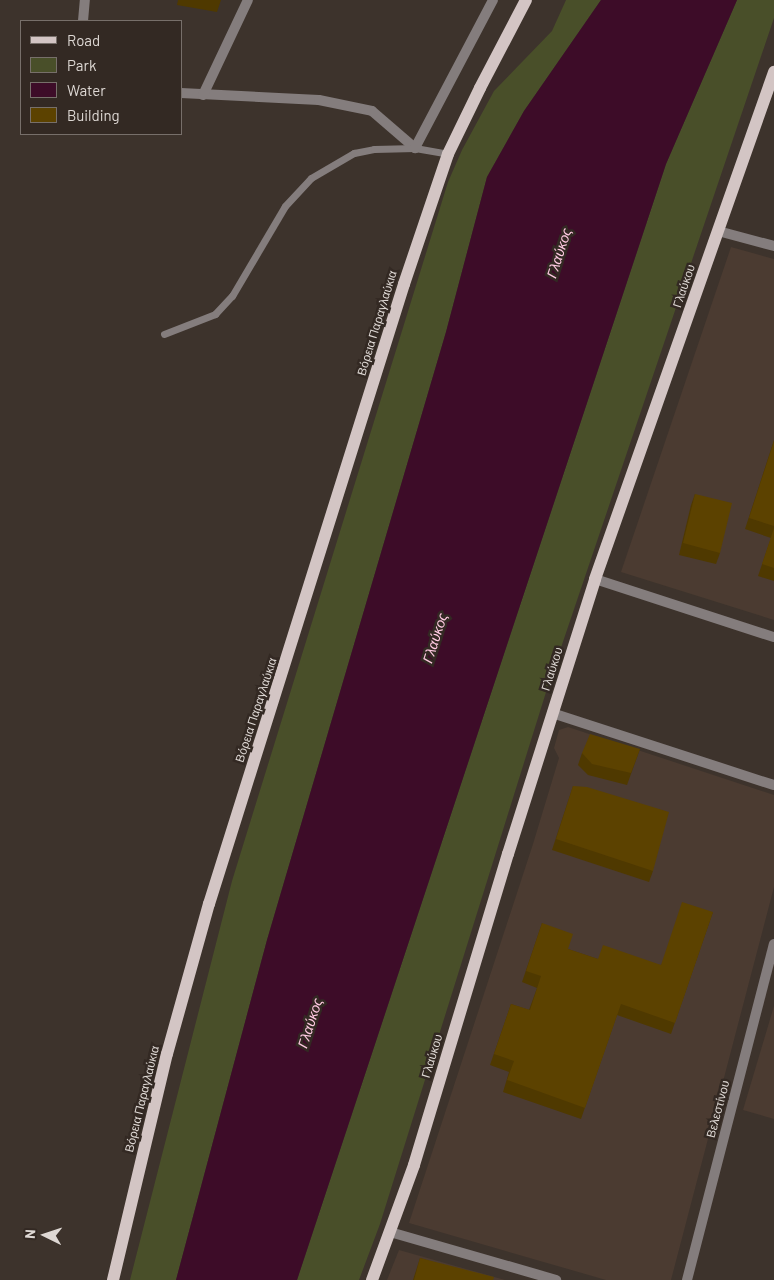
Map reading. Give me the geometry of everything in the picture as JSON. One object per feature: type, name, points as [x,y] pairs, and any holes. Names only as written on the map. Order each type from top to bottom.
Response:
[{"type":"main road","name":"Βόρεια Παραγλαύκια","points":[[113,1280],[167,1054],[209,904],[404,284],[448,154],[526,0]]},
{"type":"main road","name":"Γλαύκου","points":[[372,1280],[414,1165],[552,713],[595,579],[774,72]]},
{"type":"street","points":[[83,20],[85,0]]},
{"type":"street","points":[[203,95],[248,0]]},
{"type":"street","points":[[182,93],[319,100],[372,111],[415,148],[492,0]]},
{"type":"street","points":[[718,231],[774,246]]},
{"type":"street","points":[[595,579],[774,637]]},
{"type":"street","points":[[552,713],[774,785]]},
{"type":"street","name":"Βελεστίνου","points":[[687,1280],[774,944]]},
{"type":"street","points":[[390,1232],[550,1279]]},
{"type":"lane","points":[[164,334],[215,314],[221,308],[232,296],[285,206],[311,178],[354,153],[374,149],[415,148],[448,154]]},
{"type":"shaded area","points":[[731,247],[774,259],[774,620],[621,572]]},
{"type":"shaded area","points":[[568,727],[774,795],[774,887],[671,1280],[606,1280],[409,1223],[533,844],[559,758],[554,748],[559,730]]},
{"type":"shaded area","points":[[774,1006],[774,1119],[743,1110]]},
{"type":"shaded area","points":[[399,1250],[505,1280],[387,1280]]},
{"type":"green space","points":[[566,0],[601,0],[524,111],[487,177],[446,332],[267,940],[176,1280],[130,1280],[232,881],[448,182],[462,150],[494,91],[552,31]]},
{"type":"green space","points":[[737,0],[774,0],[774,18],[547,689],[380,1224],[359,1280],[297,1280],[666,164]]},
{"type":"water","name":"Γλαύκος","points":[[601,0],[737,0],[666,164],[297,1280],[176,1280],[267,940],[446,332],[487,177],[524,111]]},
{"type":"building","points":[[774,441],[774,526],[749,518]]},
{"type":"building","points":[[695,494],[732,503],[720,553],[683,543]]},
{"type":"building","points":[[774,528],[774,568],[762,564]]},
{"type":"building","points":[[590,734],[640,749],[631,773],[592,764],[582,753]]},
{"type":"building","points":[[573,786],[587,787],[669,812],[653,871],[556,839]]},
{"type":"building","points":[[682,902],[713,912],[675,1023],[621,1004],[585,1108],[507,1080],[514,1061],[494,1054],[511,1004],[530,1010],[541,976],[526,971],[542,923],[573,934],[568,949],[598,959],[603,945],[661,965]]},
{"type":"building","points":[[420,1258],[494,1277],[493,1280],[414,1280]]}]
